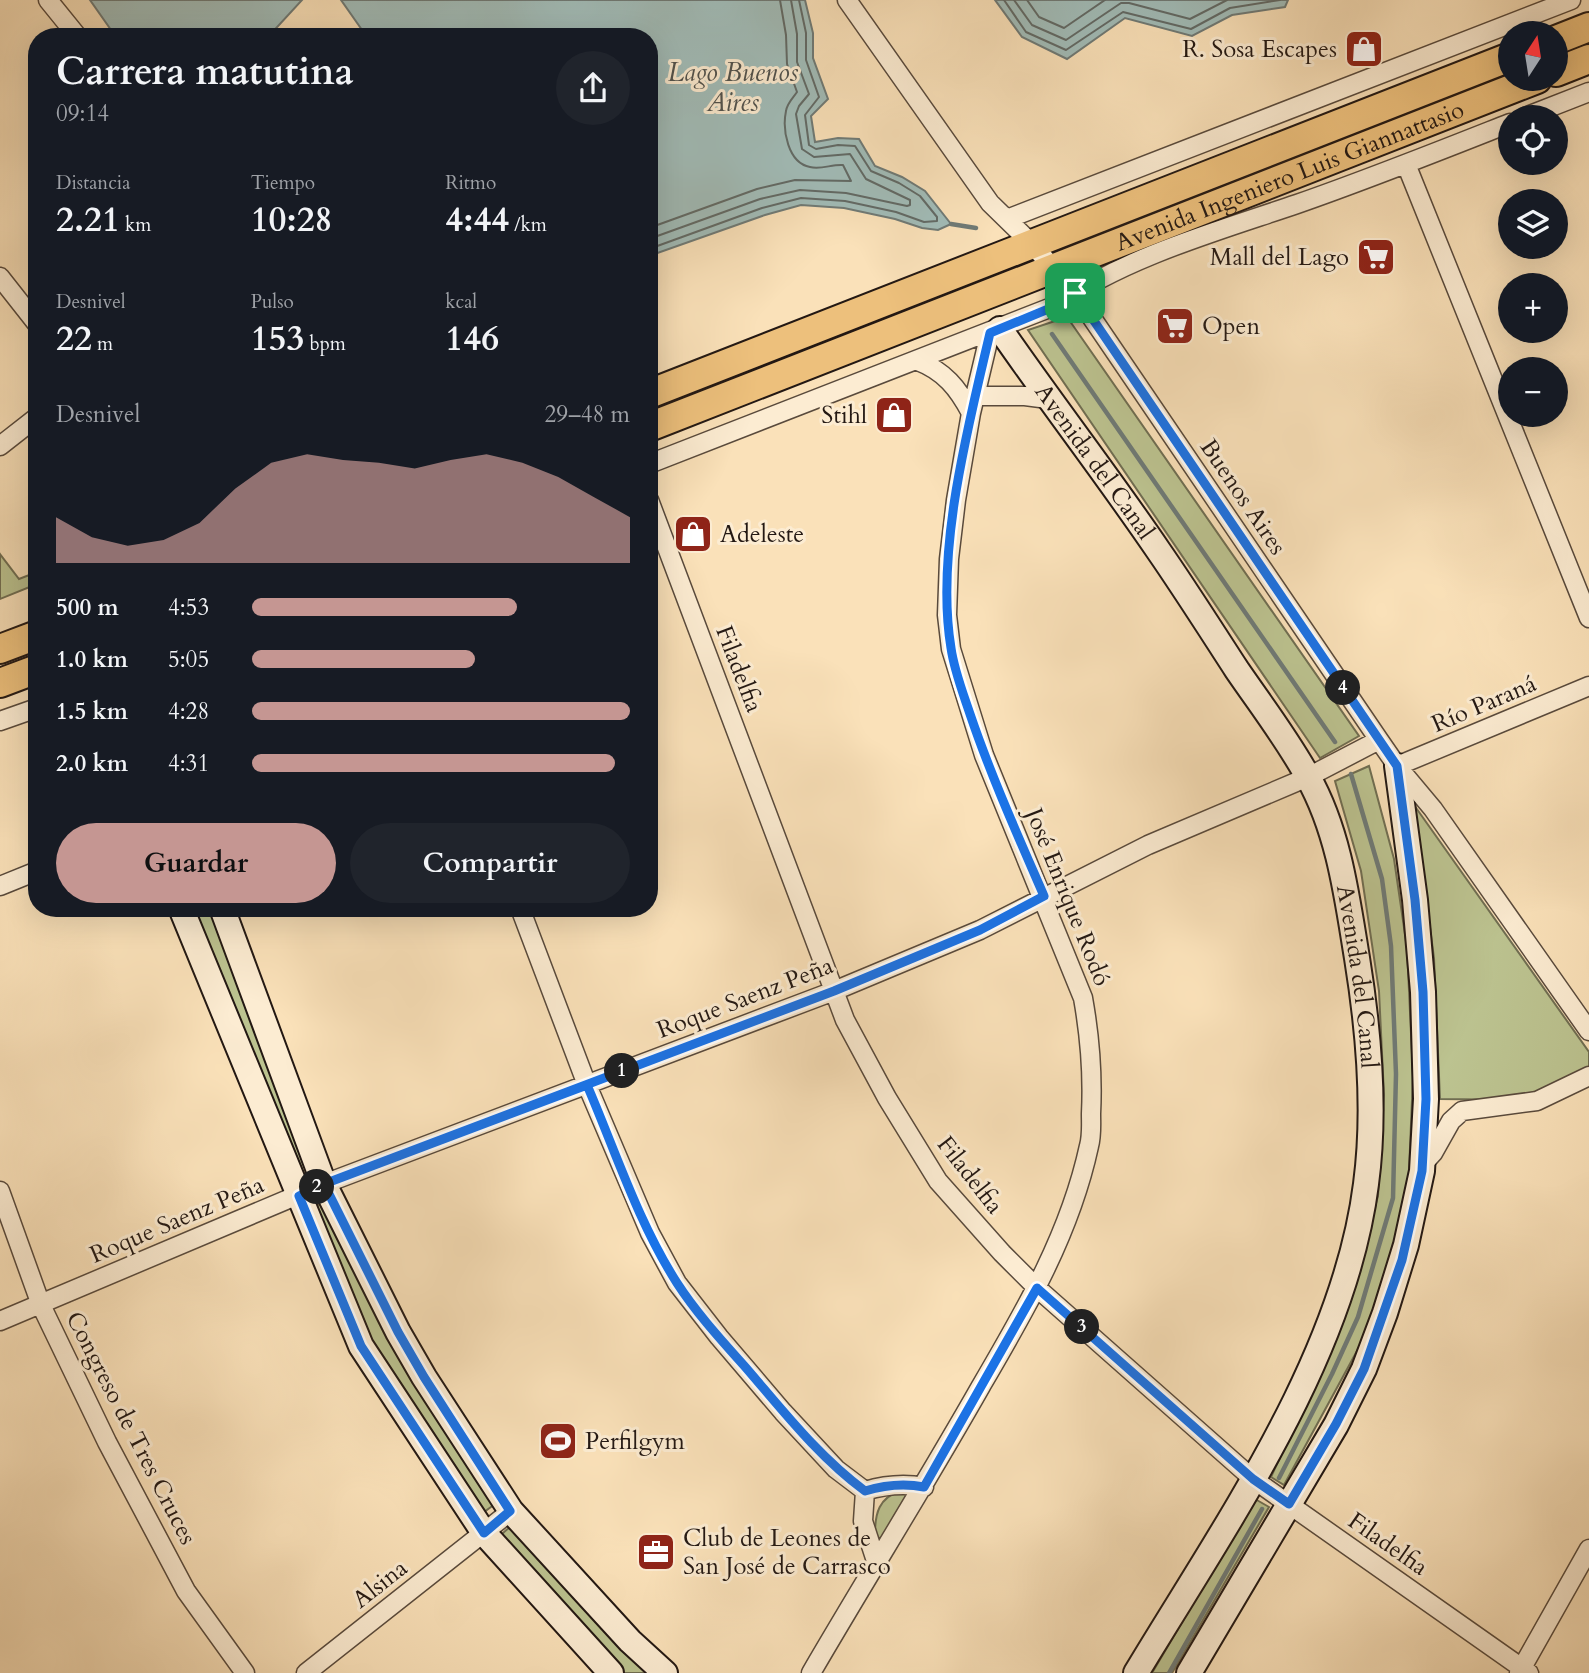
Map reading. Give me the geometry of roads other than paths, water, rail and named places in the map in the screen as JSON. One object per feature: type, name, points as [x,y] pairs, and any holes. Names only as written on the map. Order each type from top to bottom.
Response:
[{"type":"main road","points":[[1568,35],[1589,27]]},
{"type":"main road","points":[[1568,67],[1589,59]]},
{"type":"main road","name":"Avenida Ingeniero Luis Giannattasio","points":[[658,390],[1498,62]]},
{"type":"main road","name":"Avenida Ingeniero Luis Giannattasio","points":[[658,423],[1506,91]]},
{"type":"main road","points":[[2,645],[28,638]]},
{"type":"street","points":[[48,0],[71,28]]},
{"type":"street","name":"Buenos Aires","points":[[847,0],[989,203],[1032,244],[1075,293],[1378,740],[1433,809],[1589,1031]]},
{"type":"street","points":[[1007,219],[1539,6],[1571,0]]},
{"type":"street","points":[[1556,105],[1589,92]]},
{"type":"street","name":"Avenida Ingeniero Luis Giannattasio","points":[[658,461],[1058,305],[1075,293],[1181,244],[1406,164],[1498,128]]},
{"type":"street","points":[[1406,164],[1589,618]]},
{"type":"street","points":[[1181,244],[1193,213]]},
{"type":"street","points":[[0,277],[28,313]]},
{"type":"street","name":"Avenida del Canal","points":[[995,331],[1156,547],[1308,777],[1341,866],[1363,996],[1372,1114],[1367,1174],[1352,1251],[1332,1318],[1304,1382],[1253,1479],[1136,1673]]},
{"type":"street","name":"José Enrique Rodó","points":[[811,1673],[876,1561],[924,1487],[1037,1288],[1075,1199],[1090,1143],[1090,1035],[1083,998],[1044,896],[984,755],[951,649],[947,615],[949,559],[956,500],[973,404],[995,331]]},
{"type":"street","points":[[918,361],[935,367],[973,404],[1025,396],[1048,399]]},
{"type":"street","points":[[0,446],[28,424]]},
{"type":"street","name":"Filadelfia","points":[[658,524],[845,1020],[887,1098],[938,1181],[1037,1288],[1253,1479],[1523,1671]]},
{"type":"street","points":[[2,645],[24,678]]},
{"type":"street","name":"Río Paraná","points":[[1397,766],[1589,686]]},
{"type":"street","points":[[0,721],[28,711]]},
{"type":"street","name":"Roque Saenz Peña","points":[[0,1321],[324,1184],[834,991],[980,930],[1147,845],[1308,777],[1378,740]]},
{"type":"street","points":[[1189,1673],[1336,1424],[1364,1369],[1402,1260],[1423,1164],[1426,1099],[1423,992],[1415,900],[1397,766]]},
{"type":"street","points":[[0,886],[28,875]]},
{"type":"street","points":[[185,917],[361,1346],[484,1533],[611,1673]]},
{"type":"street","points":[[225,917],[324,1184],[398,1332],[424,1377],[510,1511],[630,1641],[664,1673]]},
{"type":"street","points":[[523,917],[587,1085],[650,1233],[677,1283],[783,1412],[836,1469],[865,1491]]},
{"type":"street","points":[[1423,1164],[1433,1153],[1451,1121],[1462,1111],[1537,1101],[1589,1076]]},
{"type":"street","name":"Congreso de Tres Cruces","points":[[0,1191],[41,1305],[107,1442],[186,1591],[245,1673]]},
{"type":"street","points":[[865,1491],[906,1484],[924,1487]]},
{"type":"street","points":[[865,1491],[863,1521],[876,1561]]},
{"type":"street","name":"Alsina","points":[[306,1673],[510,1511]]},
{"type":"street","points":[[1523,1671],[1589,1549]]},
{"type":"water","points":[[90,0],[302,0],[276,28],[110,28]]},
{"type":"water","name":"Lago Buenos Aires","points":[[341,0],[805,0],[813,33],[813,58],[828,99],[811,116],[815,142],[838,138],[859,139],[875,166],[902,177],[925,191],[951,224],[938,230],[922,228],[844,208],[801,205],[658,253],[658,28],[361,28]]},
{"type":"water","points":[[995,0],[1288,0],[1285,7],[1232,15],[1192,36],[1125,18],[1067,59],[1022,37]]},
{"type":"waterway","points":[[951,224],[976,228]]},
{"type":"waterway","points":[[1052,334],[1335,742]]},
{"type":"waterway","points":[[1279,1478],[1358,1317],[1393,1198],[1396,1074],[1391,946],[1382,879],[1351,774]]},
{"type":"waterway","points":[[1169,1673],[1262,1509]]},
{"type":"place","name":"R. Sosa Escapes","points":[[1364,49]]},
{"type":"place","name":"Mall del Lago","points":[[1376,257]]},
{"type":"place","name":"Open","points":[[1175,326]]},
{"type":"place","name":"Stihl","points":[[894,415]]},
{"type":"place","name":"Adeleste","points":[[693,534]]},
{"type":"place","name":"Perfilgym","points":[[558,1441]]},
{"type":"place","name":"Club de Leones de San José de Carrasco","points":[[656,1552]]}]
